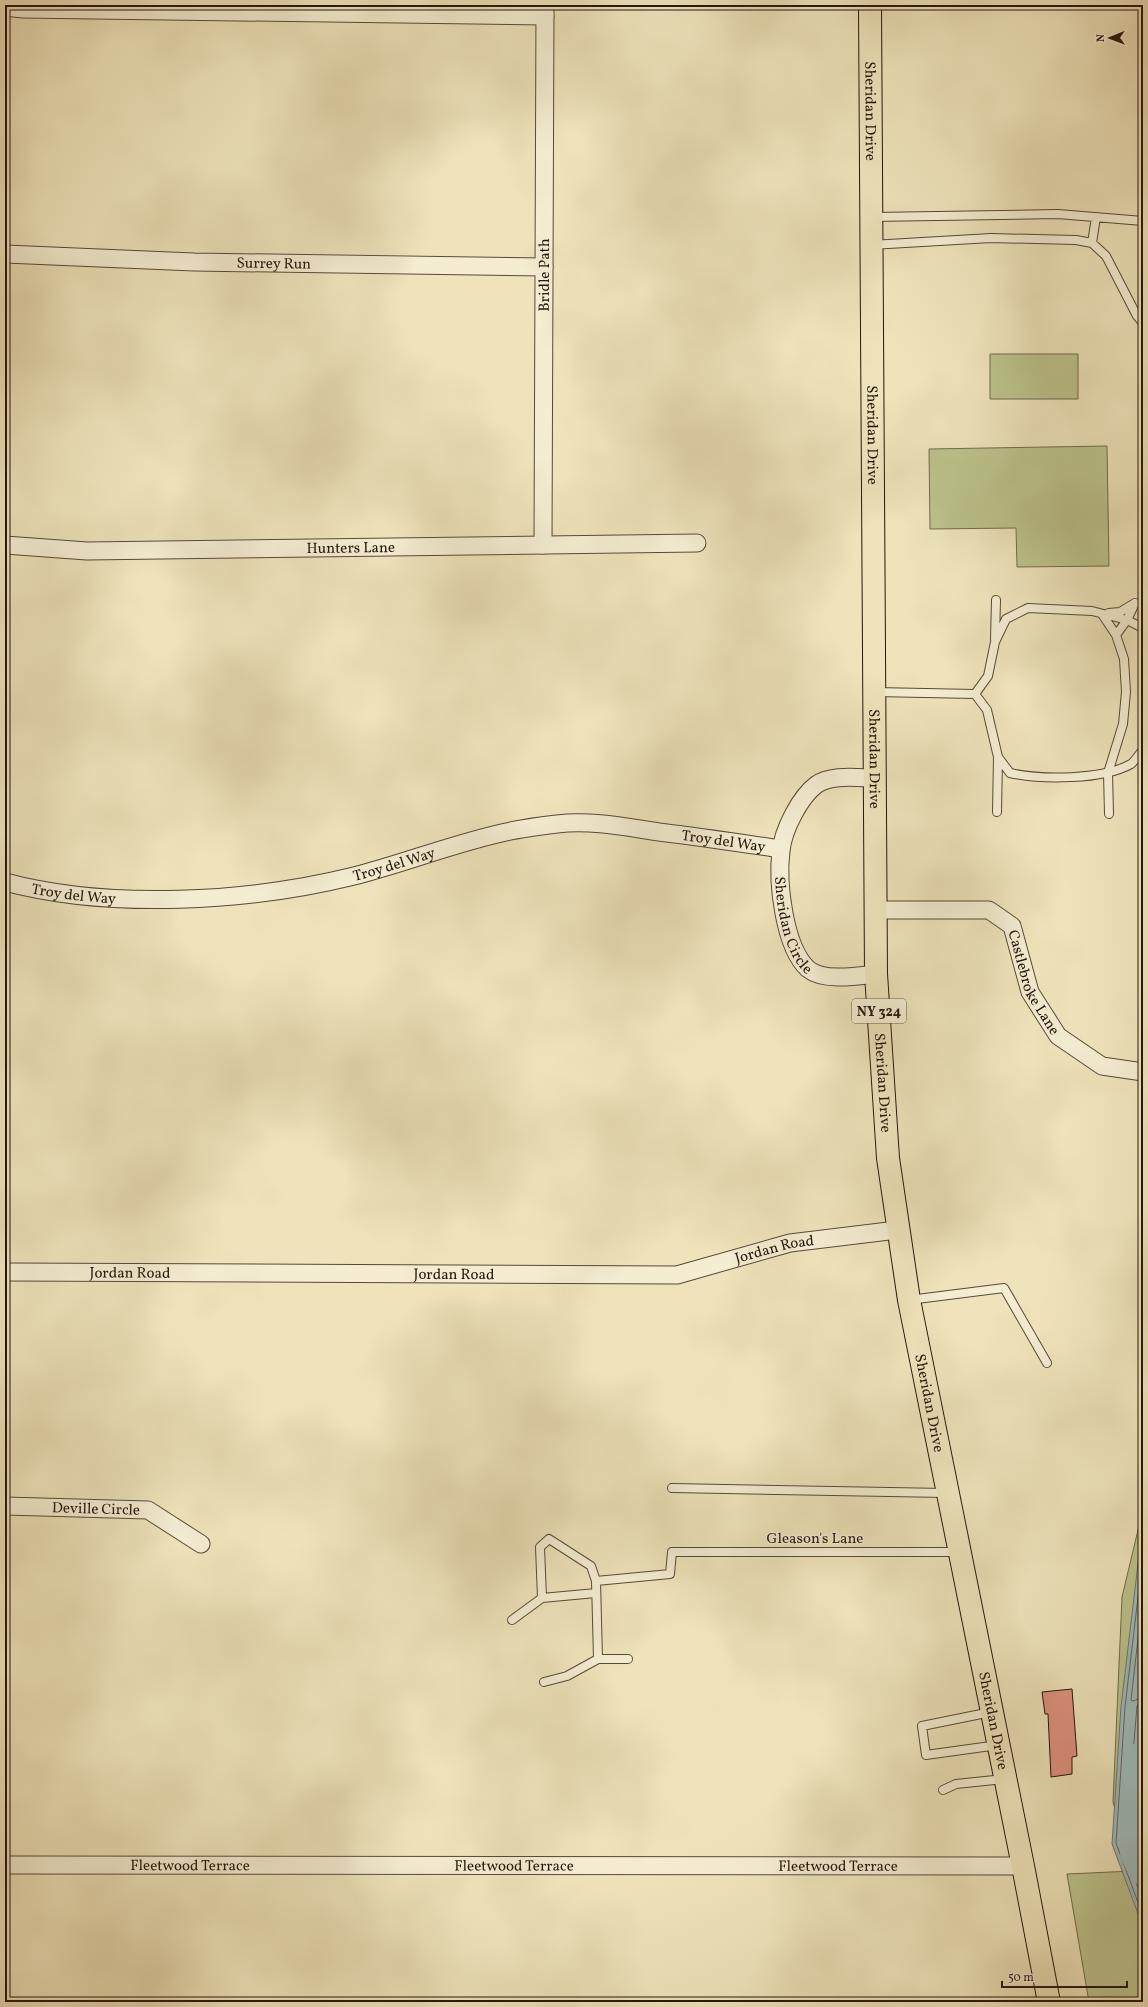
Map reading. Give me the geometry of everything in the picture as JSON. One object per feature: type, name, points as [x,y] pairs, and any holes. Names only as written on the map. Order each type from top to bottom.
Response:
[{"type":"main road","name":"Sheridan Drive","points":[[870,5],[876,974],[888,1158],[897,1230],[909,1300],[958,1552],[1024,1866],[1049,2002]]},
{"type":"street","points":[[5,7],[23,10],[545,11]]},
{"type":"street","name":"Bridle Path","points":[[543,545],[545,11]]},
{"type":"street","name":"Surrey Run","points":[[5,254],[194,262],[544,267]]},
{"type":"street","name":"Hunters Lane","points":[[5,545],[87,551],[697,543]]},
{"type":"street","name":"Sheridan Circle","points":[[875,778],[833,779],[817,784],[806,793],[796,810],[781,849],[781,889],[788,928],[796,953],[809,969],[826,976],[848,977],[876,974]]},
{"type":"street","name":"Troy del Way","points":[[5,882],[73,894],[128,899],[231,897],[286,890],[334,880],[400,863],[452,846],[507,831],[559,824],[598,823],[781,849]]},
{"type":"street","name":"Castlebroke Lane","points":[[876,910],[989,910],[1012,926],[1030,992],[1058,1036],[1102,1066],[1143,1072]]},
{"type":"street","name":"Jordan Road","points":[[5,1272],[677,1275],[790,1243],[897,1230]]},
{"type":"street","name":"Deville Circle","points":[[5,1506],[148,1510],[201,1544]]},
{"type":"street","name":"Fleetwood Terrace","points":[[5,1865],[1024,1866]]},
{"type":"lane","points":[[871,217],[1058,214],[1143,221]]},
{"type":"lane","points":[[1092,243],[1096,217]]},
{"type":"lane","points":[[871,245],[991,238],[1076,240],[1092,243],[1106,256],[1137,316],[1143,323]]},
{"type":"lane","points":[[975,694],[988,676],[995,642],[996,600]]},
{"type":"lane","points":[[1102,614],[1120,612],[1134,603],[1127,620],[1116,634]]},
{"type":"lane","points":[[995,642],[1006,618],[1028,608],[1092,611],[1127,620],[1143,628]]},
{"type":"lane","points":[[1102,614],[1116,634],[1124,659],[1126,692],[1123,724],[1108,773],[1109,814]]},
{"type":"lane","points":[[875,692],[975,694]]},
{"type":"lane","points":[[975,694],[987,710],[998,757],[997,812]]},
{"type":"lane","points":[[998,757],[1010,774],[1026,777],[1086,776],[1108,773],[1132,763],[1143,750]]},
{"type":"lane","points":[[909,1300],[1004,1288],[1047,1363]]},
{"type":"lane","points":[[672,1488],[947,1493]]},
{"type":"lane","points":[[542,1598],[540,1547],[549,1539],[591,1566],[596,1581],[598,1659]]},
{"type":"lane","name":"Gleason's Lane","points":[[596,1581],[670,1574],[672,1552],[958,1552]]},
{"type":"lane","points":[[512,1620],[542,1598],[596,1594]]},
{"type":"lane","points":[[544,1682],[566,1676],[598,1659],[628,1659]]},
{"type":"lane","points":[[992,1712],[922,1726],[926,1755],[999,1745]]},
{"type":"lane","points":[[943,1790],[956,1784],[1005,1779]]},
{"type":"green space","points":[[990,354],[1078,354],[1078,399],[990,399]]},
{"type":"green space","points":[[1107,446],[1109,566],[1017,567],[1016,528],[930,529],[929,449]]},
{"type":"green space","points":[[1143,1509],[1143,2002],[1089,2002],[1067,1874],[1133,1871],[1113,1802],[1122,1597]]},
{"type":"water","points":[[1143,1544],[1143,1693],[1130,1837],[1143,1868],[1143,1927],[1112,1844],[1121,1707],[1139,1555]]},
{"type":"building","points":[[1072,1689],[1077,1756],[1072,1757],[1072,1774],[1051,1777],[1048,1714],[1045,1714],[1042,1692]]},
{"type":"waterway","points":[[1143,1756],[1135,1853],[1143,1870]]}]
